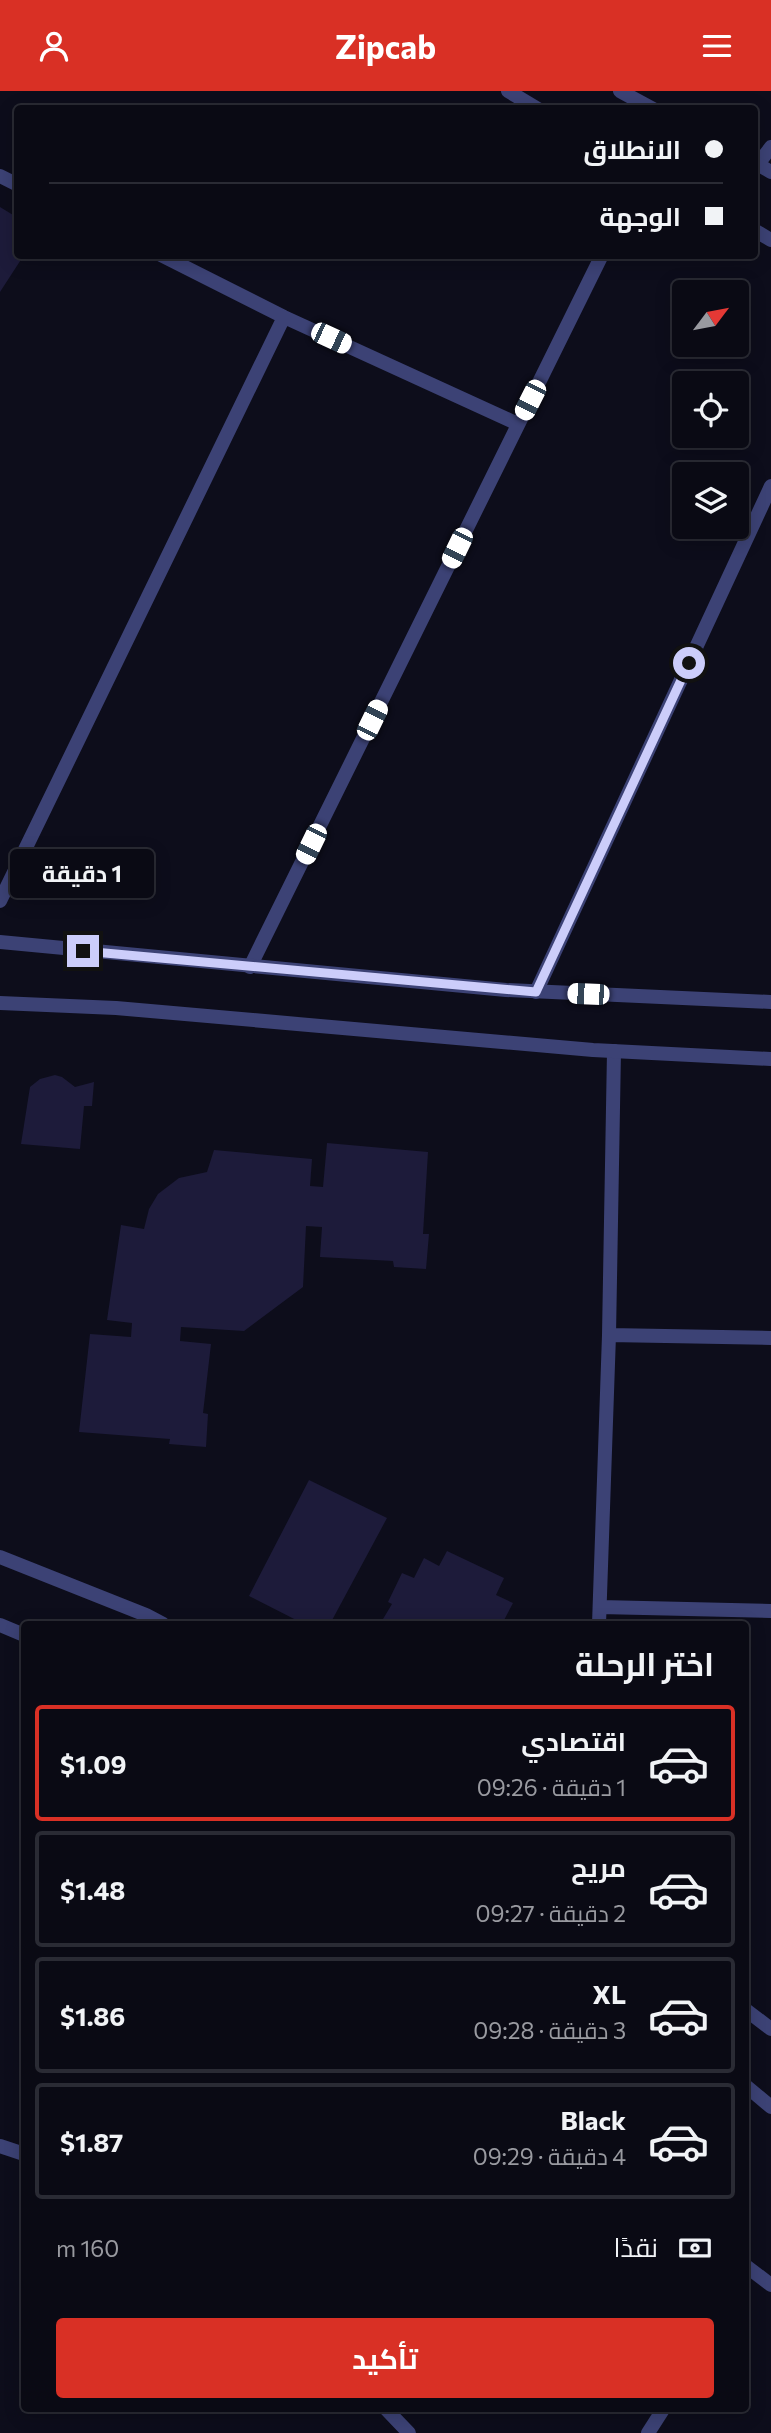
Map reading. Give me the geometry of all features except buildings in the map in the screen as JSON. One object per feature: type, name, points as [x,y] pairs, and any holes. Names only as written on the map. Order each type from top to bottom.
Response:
[{"type":"street","points":[[508,91],[531,105]]},
{"type":"street","points":[[620,91],[646,105]]},
{"type":"street","points":[[761,166],[771,148]]},
{"type":"street","points":[[169,259],[284,317],[518,424]]},
{"type":"street","points":[[250,967],[600,259]]},
{"type":"street","points":[[0,901],[284,317]]},
{"type":"street","points":[[536,992],[771,486]]},
{"type":"street","points":[[0,942],[536,992],[771,1002]]},
{"type":"street","points":[[0,1003],[116,1008],[614,1051],[771,1059]]},
{"type":"street","points":[[599,1621],[609,1335],[614,1051]]},
{"type":"street","points":[[609,1335],[771,1338]]},
{"type":"street","points":[[0,1557],[156,1621]]},
{"type":"street","points":[[600,1607],[771,1611]]},
{"type":"street","points":[[0,1625],[21,1634]]},
{"type":"street","points":[[749,2012],[771,2029]]},
{"type":"street","points":[[749,2089],[771,2107]]},
{"type":"street","points":[[0,2146],[21,2153]]},
{"type":"street","points":[[749,2273],[771,2285]]},
{"type":"street","points":[[392,2412],[409,2433]]},
{"type":"street","points":[[648,2433],[661,2412]]},
{"type":"route","points":[[83,951],[536,992],[689,663]]}]
